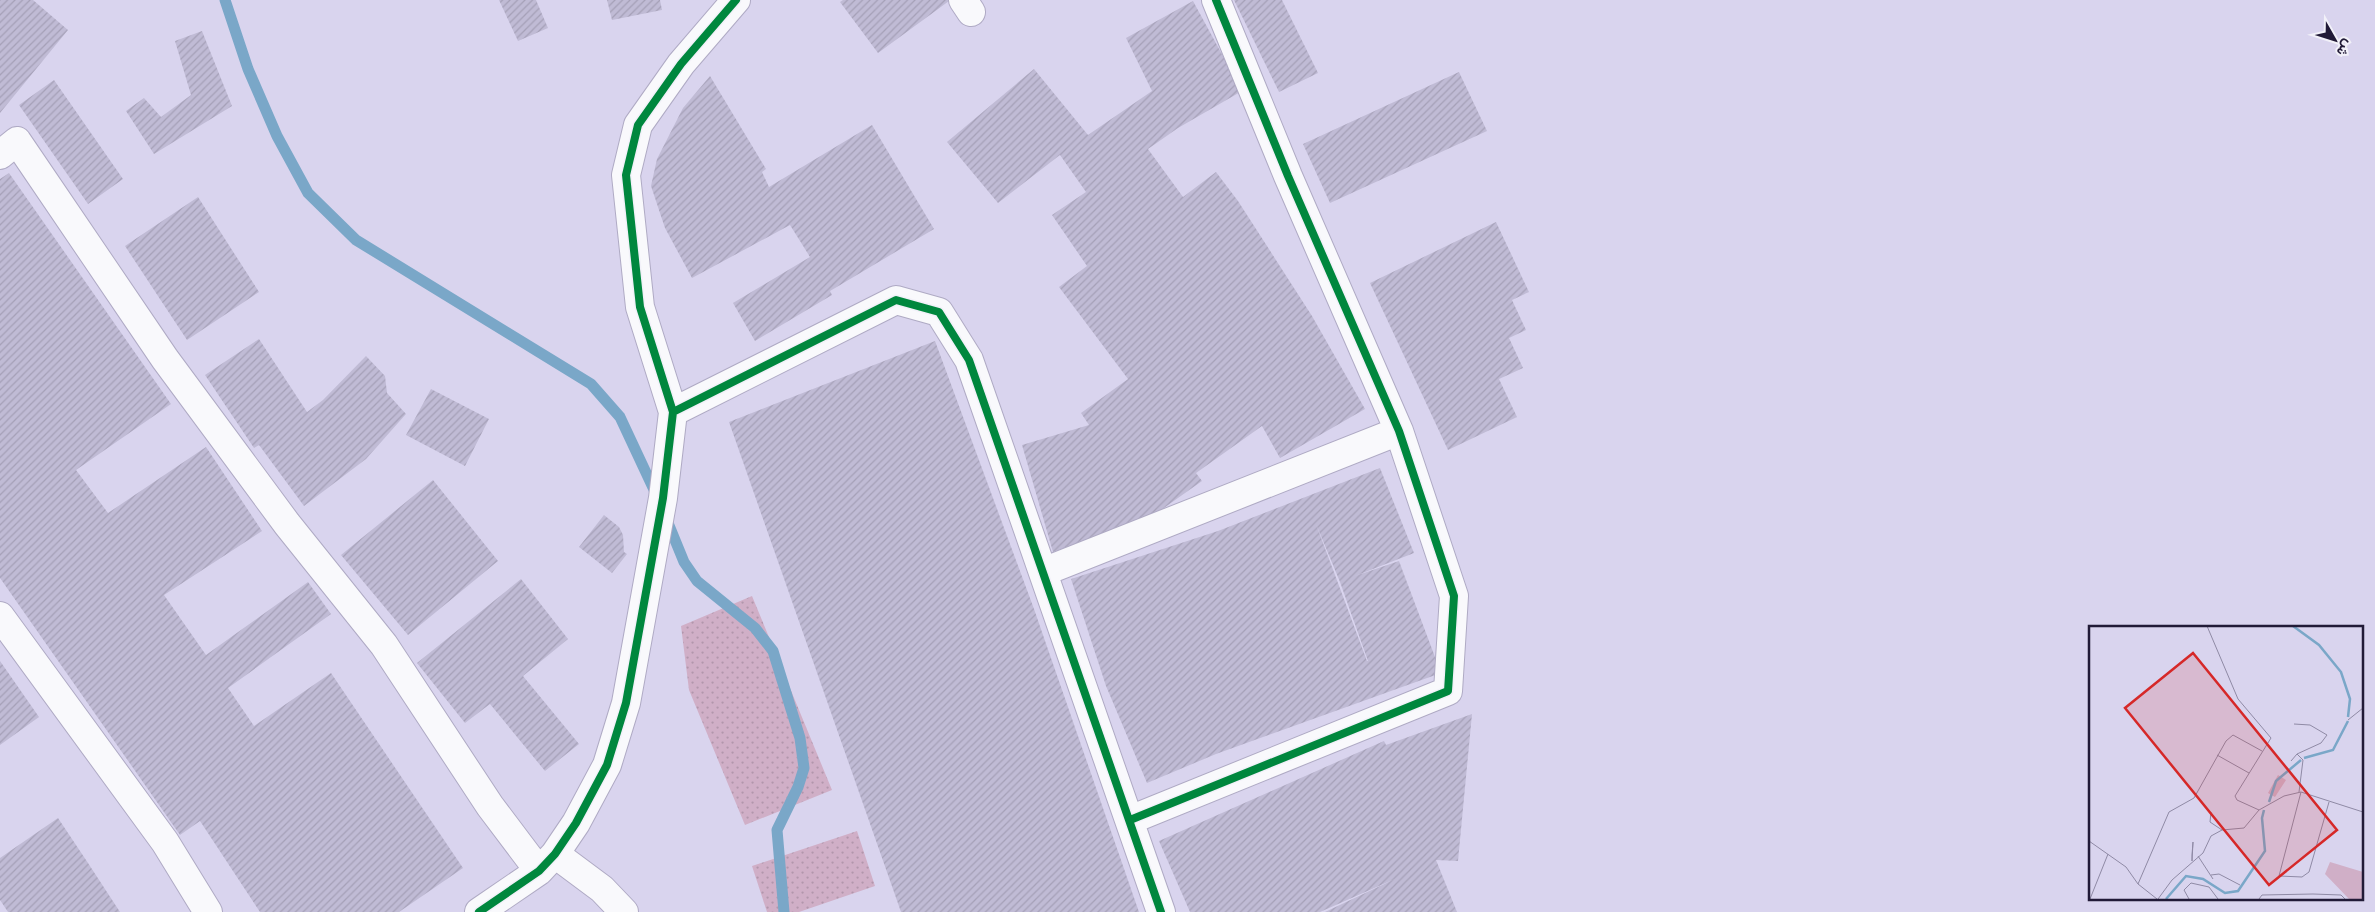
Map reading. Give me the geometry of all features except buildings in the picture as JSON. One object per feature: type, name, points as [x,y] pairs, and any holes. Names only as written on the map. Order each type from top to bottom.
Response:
[{"type":"street","points":[[479,912],[547,862],[576,823],[607,766],[626,703],[663,498],[673,412],[640,307],[626,175],[638,126],[681,64],[736,0]]},
{"type":"street","points":[[1130,820],[1448,691],[1454,596],[1399,431],[1288,176],[1216,0]]},
{"type":"street","points":[[0,156],[17,141],[165,359],[287,524],[384,645],[490,806],[547,862],[602,889],[624,912]]},
{"type":"street","points":[[673,412],[896,300],[939,312],[969,360],[1161,912]]},
{"type":"street","points":[[1043,572],[1399,431]]},
{"type":"street","points":[[0,616],[165,842],[208,912]]},
{"type":"shaded area","points":[[752,596],[832,790],[745,825],[689,690],[681,626]]},
{"type":"shaded area","points":[[857,831],[875,886],[799,912],[767,912],[752,866]]},
{"type":"waterway","points":[[225,0],[248,69],[277,136],[308,193],[356,240],[591,384],[620,417],[656,494]]},
{"type":"waterway","points":[[666,518],[684,562],[697,581],[755,628],[773,651],[800,738],[804,768],[798,787],[777,830],[784,912]]},
{"type":"cycle path","points":[[479,912],[539,871],[555,854],[576,823],[607,765],[626,703],[663,498],[673,412],[640,307],[626,175],[638,125],[681,64],[736,0]]},
{"type":"cycle path","points":[[1130,820],[1448,691],[1454,596],[1399,431],[1288,176],[1216,0]]},
{"type":"cycle path","points":[[673,412],[896,300],[939,312],[969,360],[1161,912]]}]
